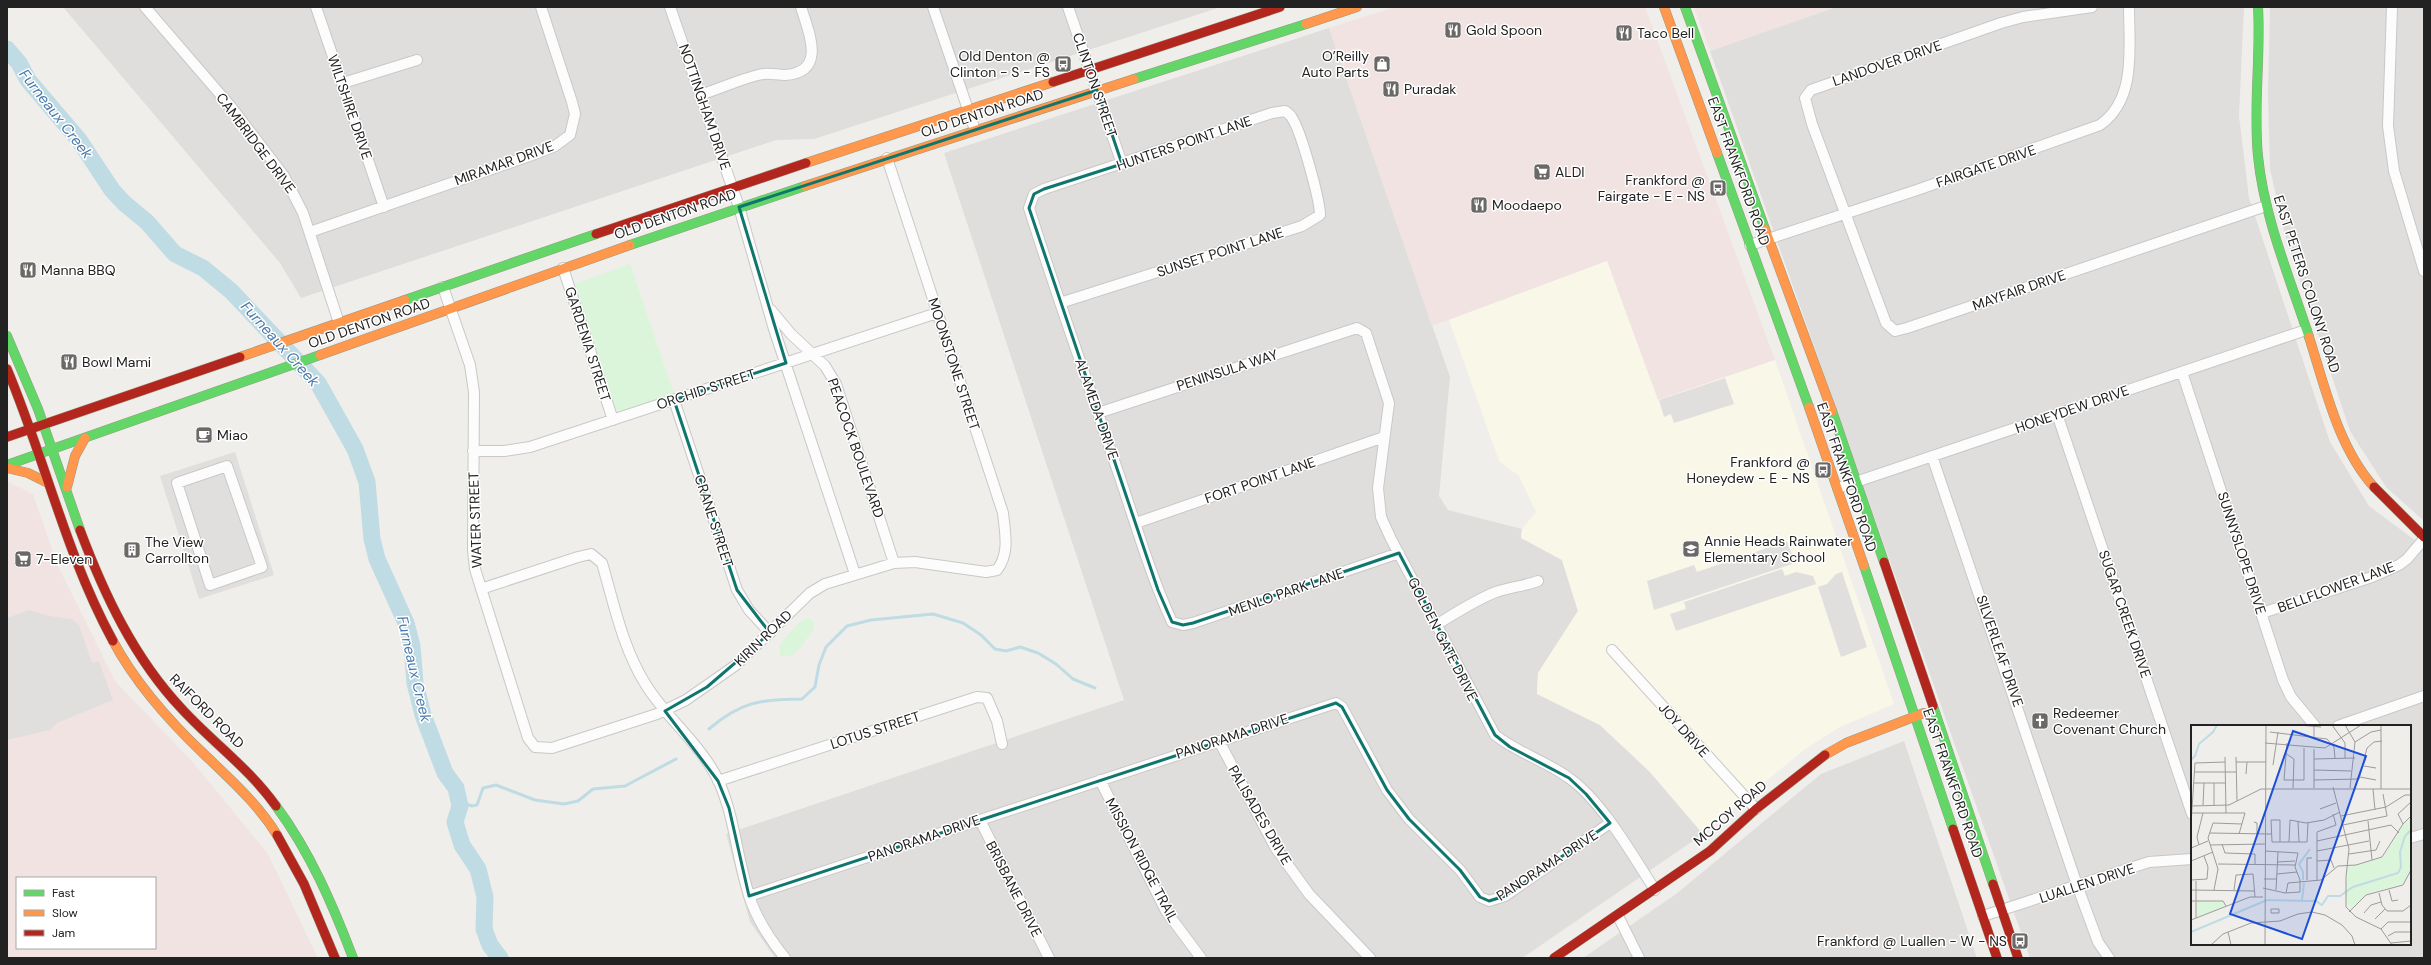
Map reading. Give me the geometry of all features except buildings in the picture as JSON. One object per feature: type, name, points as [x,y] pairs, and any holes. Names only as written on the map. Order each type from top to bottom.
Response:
[{"type":"main road","name":"OLD DENTON ROAD","points":[[7,437],[313,330],[339,323],[733,187],[1280,7]]},
{"type":"main road","name":"OLD DENTON ROAD","points":[[7,465],[214,391],[451,310],[563,268],[739,207],[1357,7]]},
{"type":"main road","name":"EAST FRANKFORD ROAD","points":[[1664,7],[1838,488],[1997,958]]},
{"type":"main road","name":"EAST FRANKFORD ROAD","points":[[1685,7],[1857,481],[2018,958]]},
{"type":"main road","name":"EAST PETERS COLONY ROAD","points":[[2258,7],[2260,40],[2256,125],[2260,177],[2266,206],[2336,419],[2359,467],[2372,486],[2424,538]]},
{"type":"main road","points":[[1680,51],[1699,45]]},
{"type":"main road","name":"RAIFORD ROAD","points":[[7,336],[26,377],[44,424],[89,554],[124,629],[158,681],[182,710],[251,775],[278,808],[329,898],[353,958]]},
{"type":"main road","points":[[7,369],[39,454],[84,587],[113,643],[146,691],[183,733],[238,786],[263,814],[283,847],[310,899],[335,958]]},
{"type":"main road","points":[[67,488],[74,456],[85,438]]},
{"type":"main road","points":[[7,468],[28,473],[48,483]]},
{"type":"main road","points":[[146,691],[158,681]]},
{"type":"main road","name":"MCCOY ROAD","points":[[1554,958],[1618,916],[1710,851],[1756,809],[1800,773],[1846,743],[1934,708]]},
{"type":"street","name":"CAMBRIDGE DRIVE","points":[[145,7],[232,108],[284,176],[296,196],[310,232],[339,323]]},
{"type":"street","name":"WILTSHIRE DRIVE","points":[[316,7],[384,207]]},
{"type":"street","name":"MIRAMAR DRIVE","points":[[310,232],[535,154],[555,146],[570,134],[575,114],[541,7]]},
{"type":"street","name":"NOTTINGHAM DRIVE","points":[[670,7],[739,207]]},
{"type":"street","points":[[700,95],[759,74],[786,75],[798,72],[808,64],[813,56],[813,45],[800,7]]},
{"type":"street","points":[[933,7],[975,130]]},
{"type":"street","name":"CLINTON STREET","points":[[1068,7],[1122,164]]},
{"type":"street","name":"LANDOVER DRIVE","points":[[1844,213],[1805,98],[1812,90],[2001,23],[2023,17],[2092,7]]},
{"type":"street","name":"FAIRGATE DRIVE","points":[[1750,245],[2089,130],[2108,120],[2120,103],[2126,88],[2129,7]]},
{"type":"street","points":[[2392,7],[2388,126],[2394,171],[2424,271]]},
{"type":"street","points":[[343,83],[417,60]]},
{"type":"street","name":"HUNTERS POINT LANE","points":[[1034,194],[1272,113],[1286,111],[1292,117],[1306,158]]},
{"type":"street","name":"MOONSTONE STREET","points":[[888,158],[1003,513],[1006,554],[997,570]]},
{"type":"street","name":"SUNSET POINT LANE","points":[[1060,303],[1312,221],[1320,216],[1320,205],[1306,158]]},
{"type":"street","name":"ALAMEDA DRIVE","points":[[1034,194],[1029,208],[1158,590],[1172,622]]},
{"type":"street","name":"MAYFAIR DRIVE","points":[[1844,213],[1886,323],[1895,331],[2266,206]]},
{"type":"street","name":"PEACOCK BOULEVARD","points":[[739,207],[786,363],[855,574]]},
{"type":"street","name":"GARDENIA STREET","points":[[563,268],[613,420]]},
{"type":"street","name":"WATER STREET","points":[[443,287],[470,366],[473,381],[473,550],[475,569],[528,738],[535,747]]},
{"type":"street","name":"PEACOCK BOULEVARD","points":[[769,307],[791,334],[825,366],[836,384],[894,563]]},
{"type":"street","name":"ORCHID STREET","points":[[473,450],[504,451],[530,447],[937,313]]},
{"type":"street","name":"PENINSULA WAY","points":[[1098,413],[1357,328]]},
{"type":"street","name":"GOLDEN GATE DRIVE","points":[[1357,328],[1366,333],[1387,391],[1389,412],[1384,437],[1378,500],[1381,517],[1436,625],[1495,735],[1510,747],[1569,778],[1586,794],[1610,823],[1655,890]]},
{"type":"street","name":"HONEYDEW DRIVE","points":[[1838,488],[2306,330]]},
{"type":"street","name":"SUNNYSLOPE DRIVE","points":[[2182,372],[2291,697],[2315,725]]},
{"type":"street","name":"CRANE STREET","points":[[674,400],[737,590],[749,610],[770,633]]},
{"type":"street","name":"SUGAR CREEK DRIVE","points":[[2058,414],[2191,811]]},
{"type":"street","name":"FORT POINT LANE","points":[[1136,523],[1384,437]]},
{"type":"street","name":"SILVERLEAF DRIVE","points":[[1932,456],[2098,942],[2109,958]]},
{"type":"street","points":[[227,466],[262,567],[210,585],[176,483],[216,469],[227,466]]},
{"type":"street","name":"BELLFLOWER LANE","points":[[2262,613],[2372,577],[2399,565],[2407,559],[2424,538]]},
{"type":"street","name":"MENLO PARK LANE","points":[[1172,622],[1183,625],[1193,623],[1399,553]]},
{"type":"street","points":[[481,589],[591,554],[602,563],[632,658],[645,684],[665,711],[705,759],[718,781],[729,808],[750,896],[761,924],[785,958]]},
{"type":"street","name":"KIRIN ROAD","points":[[535,747],[552,748],[665,711],[713,683],[736,665],[810,593],[826,584],[894,563],[915,562],[986,572],[997,570]]},
{"type":"street","points":[[1436,625],[1472,603],[1498,592],[1522,587],[1538,581]]},
{"type":"street","name":"JOY DRIVE","points":[[1612,650],[1756,809]]},
{"type":"street","points":[[2341,725],[2424,696]]},
{"type":"street","name":"LOTUS STREET","points":[[718,781],[977,697],[987,698],[997,721],[1002,744]]},
{"type":"street","name":"PANORAMA DRIVE","points":[[750,896],[1325,705],[1336,703],[1342,707],[1387,790],[1409,819],[1460,870],[1480,897],[1488,901],[1505,896],[1610,823]]},
{"type":"street","name":"PALISADES DRIVE","points":[[1219,741],[1279,853],[1309,894],[1370,958]]},
{"type":"street","name":"MISSION RIDGE TRAIL","points":[[1100,780],[1166,911],[1201,958]]},
{"type":"street","name":"BRISBANE DRIVE","points":[[980,820],[1049,958]]},
{"type":"street","points":[[2411,838],[2424,834]]},
{"type":"street","name":"LUALLEN DRIVE","points":[[1983,916],[2149,862],[2191,859]]},
{"type":"street","points":[[1618,916],[1639,958]]},
{"type":"highlighted area","points":[[1097,90],[1122,164],[1044,189],[1034,194],[1029,208],[1158,590],[1172,622],[1183,625],[1193,623],[1399,553],[1495,735],[1510,747],[1569,778],[1586,794],[1610,823],[1505,896],[1489,901],[1480,897],[1460,870],[1409,819],[1387,790],[1342,707],[1336,703],[749,896],[729,808],[718,781],[665,711],[707,687],[770,633],[737,590],[674,400],[786,363],[739,207]]},
{"type":"shaded area","points":[[63,7],[1221,7],[814,139],[776,140],[301,298],[280,263]]},
{"type":"shaded area","points":[[1395,7],[1645,7],[1775,360],[1658,400],[1607,261],[1432,326],[1329,28]]},
{"type":"shaded area","points":[[1694,7],[1836,7],[1710,51]]},
{"type":"shaded area","points":[[1836,7],[2244,7],[2239,116],[2249,198],[2330,442],[2369,506],[2424,547],[2424,958],[2030,958],[1710,51]]},
{"type":"shaded area","points":[[2270,7],[2424,7],[2424,521],[2386,487],[2350,431],[2285,235],[2270,169],[2268,92]]},
{"type":"shaded area","points":[[1329,28],[1450,377],[1439,496],[1448,510],[1522,529],[1521,538],[1562,560],[1578,611],[1538,673],[1537,694],[1600,725],[1650,772],[1703,834],[1522,958],[775,958],[750,922],[726,834],[1124,700],[944,153]]},
{"type":"shaded area","name":"Annie Heads Rainwater Elementary School","points":[[1607,261],[1658,400],[1775,360],[1894,704],[1840,727],[1805,749],[1703,834],[1650,772],[1600,725],[1537,694],[1538,673],[1578,611],[1562,560],[1521,538],[1522,529],[1536,512],[1519,476],[1499,461],[1449,320]]},
{"type":"shaded area","points":[[1725,378],[1734,404],[1674,423],[1671,414],[1664,417],[1659,400]]},
{"type":"shaded area","points":[[235,452],[274,575],[199,599],[160,476]]},
{"type":"shaded area","points":[[7,481],[33,494],[57,564],[115,681],[191,760],[268,854],[318,958],[7,958]]},
{"type":"shaded area","points":[[1787,541],[1795,563],[1654,610],[1647,581],[1694,565],[1697,572]]},
{"type":"shaded area","points":[[1782,569],[1785,576],[1796,572],[1813,576],[1816,584],[1676,631],[1670,614],[1686,609],[1684,602]]},
{"type":"shaded area","points":[[1842,572],[1867,647],[1841,657],[1818,587],[1827,584],[1836,574]]},
{"type":"shaded area","points":[[29,610],[49,616],[72,619],[79,625],[92,663],[99,661],[113,700],[57,723],[50,730],[7,740],[7,618]]},
{"type":"shaded area","points":[[1904,741],[1977,958],[1583,958],[1676,894],[1821,774]]},
{"type":"green space","points":[[630,264],[674,394],[620,411],[615,408],[575,284]]},
{"type":"green space","points":[[808,618],[813,621],[814,630],[800,648],[791,655],[785,657],[780,655],[779,647],[784,639],[800,622]]},
{"type":"waterway","name":"Furneaux Creek","points":[[7,49],[19,63],[28,80],[79,140],[112,190],[124,203],[147,222],[175,254],[203,268],[231,291],[318,383],[355,449],[367,482],[372,539],[377,559],[406,623],[412,646],[415,683],[423,715],[445,773],[456,788],[460,806],[455,822],[462,845],[478,869],[485,897],[484,929],[490,945],[500,958]]},
{"type":"waterway","points":[[709,729],[731,713],[752,704],[763,701],[802,699],[815,687],[819,665],[826,647],[847,626],[871,620],[933,614],[963,623],[981,635],[995,649],[1006,651],[1020,647],[1038,653],[1056,664],[1073,679],[1095,688]]},
{"type":"waterway","points":[[458,801],[472,806],[477,805],[483,788],[496,785],[535,800],[564,804],[578,801],[593,789],[625,786],[676,759]]},
{"type":"traffic: fast","points":[[1685,7],[1765,229]]},
{"type":"traffic: fast","points":[[2258,7],[2259,44],[2256,119],[2261,179],[2272,225],[2309,337]]},
{"type":"traffic: fast","points":[[1134,79],[1306,24]]},
{"type":"traffic: fast","points":[[1717,153],[1809,407]]},
{"type":"traffic: fast","points":[[630,245],[805,186]]},
{"type":"traffic: fast","points":[[405,300],[596,234]]},
{"type":"traffic: fast","points":[[7,336],[38,409],[80,530]]},
{"type":"traffic: fast","points":[[7,465],[320,355]]},
{"type":"traffic: fast","points":[[1832,411],[1884,562]]},
{"type":"traffic: fast","points":[[1864,566],[1953,829]]},
{"type":"traffic: fast","points":[[1933,706],[1993,884]]},
{"type":"traffic: fast","points":[[276,806],[300,842],[320,879],[353,958]]},
{"type":"traffic: slow","points":[[1306,24],[1357,7]]},
{"type":"traffic: slow","points":[[1664,7],[1717,153]]},
{"type":"traffic: slow","points":[[805,186],[1134,79]]},
{"type":"traffic: slow","points":[[806,163],[1053,82]]},
{"type":"traffic: slow","points":[[1765,229],[1832,411]]},
{"type":"traffic: slow","points":[[320,355],[630,245]]},
{"type":"traffic: slow","points":[[240,357],[405,300]]},
{"type":"traffic: slow","points":[[2309,337],[2327,396],[2342,435],[2351,454],[2374,487]]},
{"type":"traffic: slow","points":[[1809,407],[1864,566]]},
{"type":"traffic: slow","points":[[67,487],[75,456],[85,438]]},
{"type":"traffic: slow","points":[[7,468],[28,473],[48,483]]},
{"type":"traffic: slow","points":[[113,641],[132,672],[154,702],[179,729],[244,793],[270,824],[277,835]]},
{"type":"traffic: slow","points":[[1825,755],[1846,743],[1924,713]]},
{"type":"traffic: jam","points":[[1053,82],[1280,7]]},
{"type":"traffic: jam","points":[[596,234],[806,163]]},
{"type":"traffic: jam","points":[[7,437],[240,357]]},
{"type":"traffic: jam","points":[[7,369],[21,403],[82,575],[113,641]]},
{"type":"traffic: jam","points":[[2374,487],[2424,537]]},
{"type":"traffic: jam","points":[[80,530],[110,601],[135,647],[149,668],[164,689],[181,708],[254,779],[276,806]]},
{"type":"traffic: jam","points":[[1884,562],[1933,706]]},
{"type":"traffic: jam","points":[[1554,958],[1710,851],[1756,809],[1825,755]]},
{"type":"traffic: jam","points":[[1953,829],[1997,958]]},
{"type":"traffic: jam","points":[[277,835],[304,884],[335,958]]},
{"type":"traffic: jam","points":[[1993,884],[2018,958]]},
{"type":"place","name":"Gold Spoon","points":[[1453,30]]},
{"type":"place","name":"Taco Bell","points":[[1624,33]]},
{"type":"place","name":"Old Denton @ Clinton - S - FS","points":[[1063,64]]},
{"type":"place","name":"O’Reilly Auto Parts","points":[[1382,64]]},
{"type":"place","name":"Puradak","points":[[1391,89]]},
{"type":"place","name":"ALDI","points":[[1542,172]]},
{"type":"place","name":"Frankford @ Fairgate - E - NS","points":[[1718,188]]},
{"type":"place","name":"Moodaepo","points":[[1479,205]]},
{"type":"place","name":"Manna BBQ","points":[[28,270]]},
{"type":"place","name":"Bowl Mami","points":[[69,362]]},
{"type":"place","name":"Miao","points":[[204,435]]},
{"type":"place","name":"Frankford @ Honeydew - E - NS","points":[[1823,470]]},
{"type":"place","name":"Annie Heads Rainwater Elementary School","points":[[1691,549]]},
{"type":"place","name":"The View Carrollton","points":[[132,550]]},
{"type":"place","name":"7-Eleven","points":[[23,559]]},
{"type":"place","name":"Redeemer Covenant Church","points":[[2040,721]]},
{"type":"place","name":"Frankford @ Luallen - W - NS","points":[[2020,941]]}]
